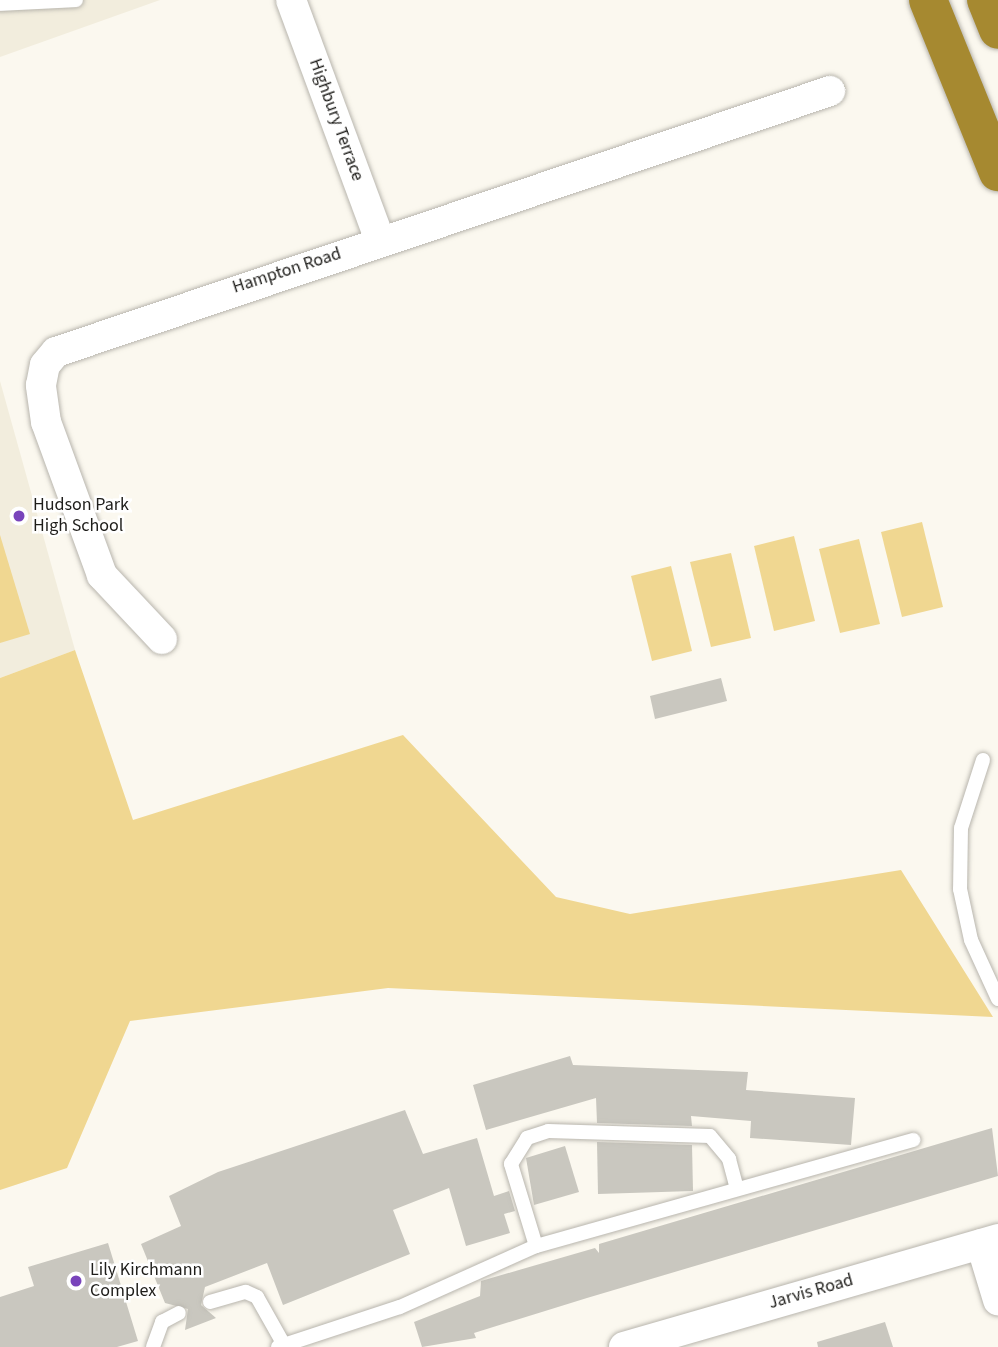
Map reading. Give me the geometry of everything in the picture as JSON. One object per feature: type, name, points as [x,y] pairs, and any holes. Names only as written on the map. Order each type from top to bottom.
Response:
[{"type":"highway","points":[[928,0],[998,172]]},
{"type":"highway","points":[[986,0],[998,30]]},
{"type":"street","name":"Highbury Terrace","points":[[291,0],[380,240]]},
{"type":"street","name":"Hampton Road","points":[[162,639],[102,575],[46,422],[45,365],[83,339],[830,91]]},
{"type":"street","points":[[990,1242],[998,1300]]},
{"type":"street","name":"Jarvis Road","points":[[626,1347],[990,1242]]},
{"type":"lane","points":[[0,4],[76,0]]},
{"type":"lane","points":[[984,760],[961,828],[960,889],[971,940],[998,999]]},
{"type":"lane","points":[[536,1247],[511,1164],[527,1138],[548,1131],[709,1136],[729,1159],[737,1189]]},
{"type":"lane","points":[[210,1301],[246,1292],[257,1297],[281,1346],[400,1307],[536,1247],[913,1140]]},
{"type":"lane","points":[[153,1347],[162,1322],[179,1313]]},
{"type":"shaded area","points":[[0,0],[160,0],[0,57]]},
{"type":"shaded area","name":"Hudson Park High School","points":[[0,381],[75,650],[0,678]]},
{"type":"shaded area","points":[[922,522],[943,607],[902,617],[881,532]]},
{"type":"shaded area","points":[[0,535],[30,634],[0,643]]},
{"type":"shaded area","points":[[794,536],[815,621],[774,631],[754,546]]},
{"type":"shaded area","points":[[859,539],[880,624],[840,633],[819,549]]},
{"type":"shaded area","points":[[731,553],[751,638],[711,647],[690,562]]},
{"type":"shaded area","points":[[671,566],[692,651],[652,661],[631,576]]},
{"type":"shaded area","points":[[75,650],[133,820],[403,735],[556,897],[630,914],[901,870],[993,1017],[388,988],[130,1021],[67,1168],[0,1190],[0,678]]},
{"type":"building","points":[[721,678],[727,701],[655,719],[650,696]]},
{"type":"building","points":[[570,1056],[573,1065],[748,1072],[746,1090],[855,1098],[851,1145],[750,1138],[751,1121],[691,1116],[692,1126],[597,1123],[596,1098],[486,1130],[473,1085]]},
{"type":"building","points":[[405,1110],[423,1154],[477,1138],[494,1196],[509,1191],[515,1211],[504,1214],[510,1233],[466,1246],[449,1188],[393,1210],[410,1254],[283,1305],[267,1263],[205,1287],[201,1305],[216,1318],[185,1330],[188,1309],[165,1303],[141,1244],[181,1226],[169,1196],[218,1172]]},
{"type":"building","points":[[992,1128],[998,1176],[474,1333],[476,1338],[422,1347],[414,1322],[480,1296],[481,1281],[595,1248],[599,1253],[599,1244]]},
{"type":"building","points":[[597,1142],[692,1145],[693,1191],[598,1194]]},
{"type":"building","points":[[565,1146],[579,1192],[534,1205],[526,1158]]},
{"type":"building","name":"Lily Kirchmann Complex","points":[[108,1243],[138,1341],[117,1347],[0,1347],[0,1297],[34,1286],[28,1267]]},
{"type":"building","points":[[885,1322],[893,1347],[818,1347],[817,1342]]},
{"type":"place","name":"Hudson Park High School","points":[[19,516]]},
{"type":"place","name":"Lily Kirchmann Complex","points":[[76,1281]]}]
